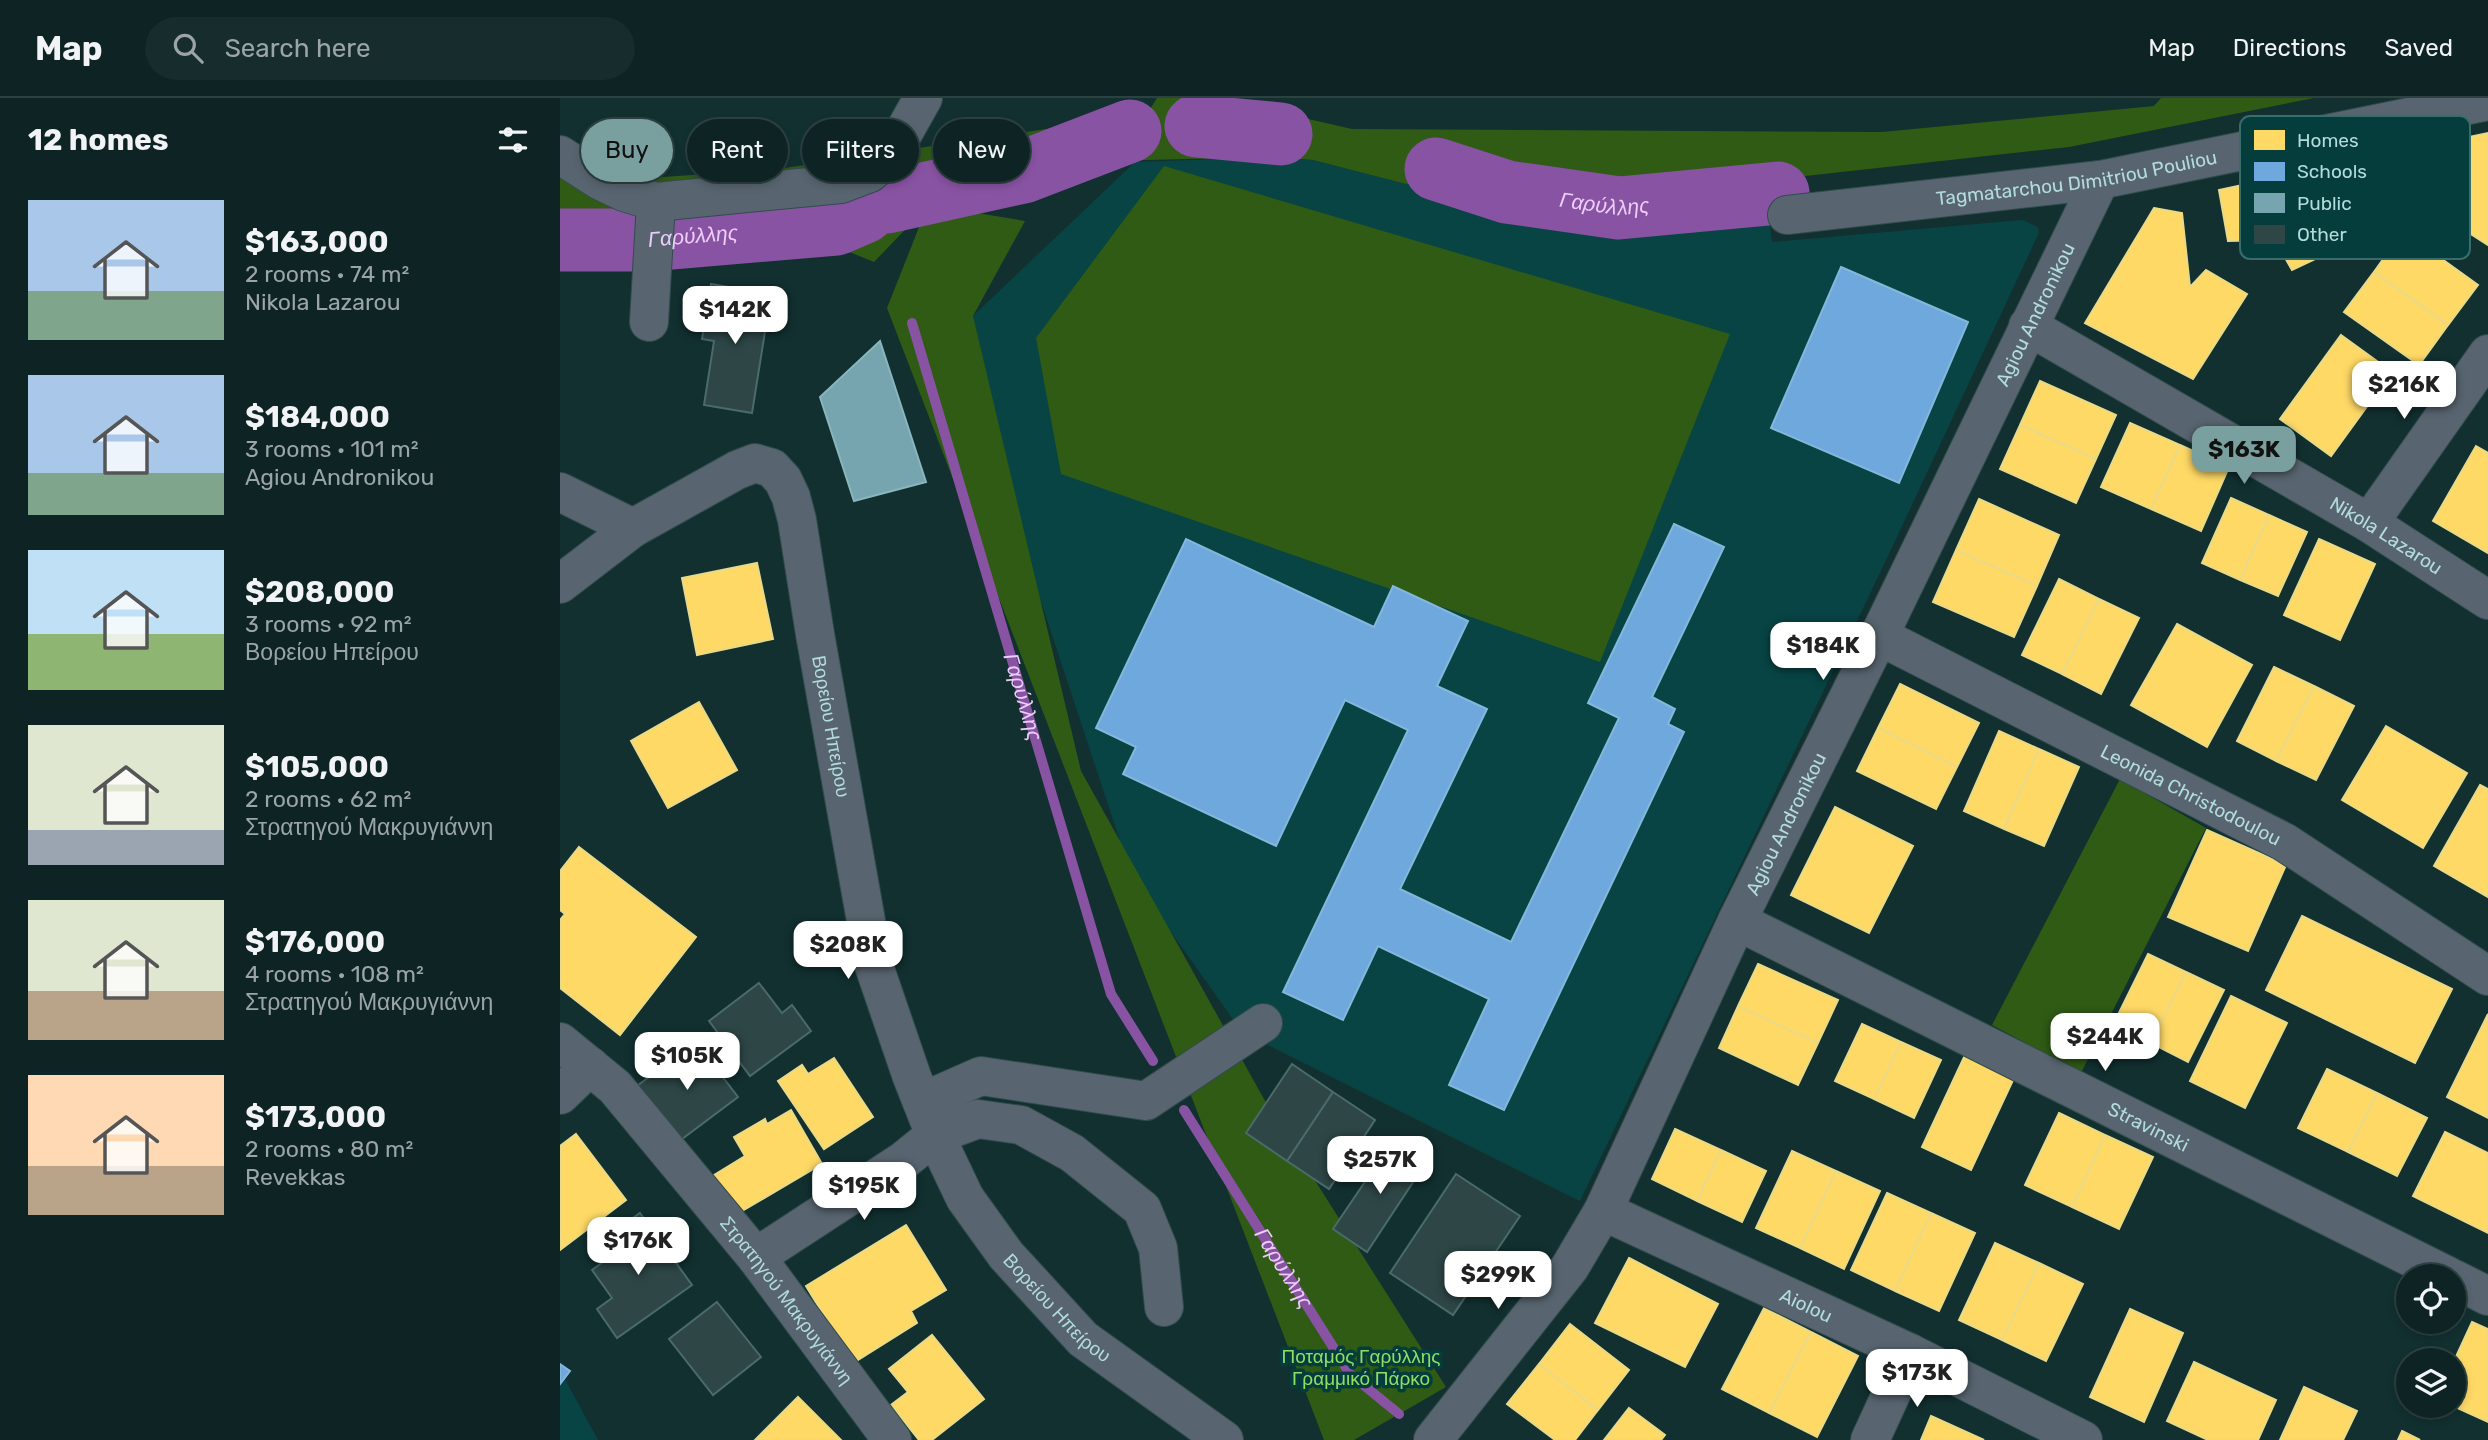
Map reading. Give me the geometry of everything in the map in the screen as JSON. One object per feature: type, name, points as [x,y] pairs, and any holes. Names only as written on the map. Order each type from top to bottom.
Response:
[{"type":"street","points":[[560,155],[624,192],[655,215],[858,179],[870,173],[889,155],[923,98]]},
{"type":"street","name":"Tagmatarchou Dimitriou Pouliou","points":[[2414,116],[2488,101]]},
{"type":"street","name":"Tagmatarchou Dimitriou Pouliou","points":[[1787,215],[2100,180],[2240,151]]},
{"type":"street","name":"Agiou Andronikou","points":[[1446,1435],[1570,1267],[1603,1211],[1737,921],[1879,636],[2100,180]]},
{"type":"street","points":[[649,321],[655,215]]},
{"type":"street","name":"Nikola Lazarou","points":[[2028,327],[2368,523],[2488,600]]},
{"type":"street","points":[[2368,523],[2488,355]]},
{"type":"street","name":"Βορείου Ηπείρου","points":[[634,527],[737,470],[755,463],[772,468],[783,480],[797,520],[814,634],[874,966],[928,1119],[965,1198],[1006,1255],[1083,1339],[1224,1440]]},
{"type":"street","points":[[560,492],[634,527],[560,583]]},
{"type":"street","name":"Leonida Christodoulou","points":[[1879,636],[2284,842],[2488,976]]},
{"type":"street","name":"Stravinski","points":[[1737,921],[2424,1264]]},
{"type":"street","points":[[756,1258],[903,1161],[928,1119],[981,1076],[1146,1101],[1263,1023]]},
{"type":"street","name":"Στρατηγού Μακρυγιάννη","points":[[560,1042],[615,1087],[756,1258],[892,1440]]},
{"type":"street","points":[[560,1095],[590,1066]]},
{"type":"street","points":[[928,1119],[956,1126],[978,1119],[1021,1125],[1072,1153],[1142,1209],[1158,1248],[1164,1307]]},
{"type":"street","name":"Aiolou","points":[[1603,1211],[1910,1353],[2083,1440]]},
{"type":"street","points":[[2466,1285],[2488,1296]]},
{"type":"street","points":[[1870,1440],[1910,1353]]},
{"type":"shaded area","points":[[1274,157],[1313,160],[1406,184],[1618,206],[1766,194],[1772,242],[2022,220],[2038,227],[2036,239],[1897,537],[1580,1201],[1242,1032],[1132,877],[1012,514],[973,316],[1135,162]]},
{"type":"shaded area","points":[[560,1370],[598,1440],[560,1440]]},
{"type":"green space","points":[[1157,98],[1216,98],[1352,129],[1882,132],[2154,106],[2161,98],[2314,98],[2069,147],[1696,188],[1406,184],[1313,160],[1274,157],[1065,162],[1030,173],[1030,131],[1147,114]]},
{"type":"green space","name":"Ποταμός Γαρύλλης Γραμμικό Πάρκο","points":[[933,146],[933,182],[1002,182],[930,205],[1025,221],[973,316],[1081,771],[1269,1108],[1446,1387],[1354,1440],[1324,1440],[887,308],[927,207],[874,262],[808,235],[778,257],[697,237],[560,211],[560,155],[581,162],[581,182],[673,182],[673,176],[687,175],[687,182],[788,182],[788,168],[802,165],[802,182],[919,182],[919,148]]},
{"type":"green space","points":[[1164,166],[1730,334],[1600,662],[1061,474],[1036,338]]},
{"type":"green space","points":[[2120,779],[2206,828],[2081,1073],[1992,1025]]},
{"type":"building: Homes","points":[[2488,133],[2488,245],[2470,233],[2470,137]]},
{"type":"building: Homes","points":[[2240,186],[2240,241],[2228,241],[2219,190]]},
{"type":"building: Homes","points":[[2154,208],[2182,213],[2190,287],[2206,270],[2247,294],[2193,379],[2085,323]]},
{"type":"building: Homes","points":[[2286,259],[2315,259],[2292,270]]},
{"type":"building: Homes","points":[[2383,259],[2442,259],[2478,285],[2448,325],[2374,272]]},
{"type":"building: Homes","points":[[2374,272],[2448,325],[2419,365],[2344,312]]},
{"type":"building: Homes","points":[[2341,335],[2392,372],[2331,456],[2280,419]]},
{"type":"building: Homes","points":[[2040,381],[2116,415],[2096,459],[2020,425]]},
{"type":"building: Homes","points":[[2130,423],[2180,445],[2151,509],[2101,487]]},
{"type":"building: Homes","points":[[2020,425],[2096,459],[2076,503],[2000,469]]},
{"type":"building: Homes","points":[[2180,445],[2229,467],[2201,531],[2151,509]]},
{"type":"building: Homes","points":[[2476,446],[2488,453],[2488,553],[2433,521]]},
{"type":"building: Homes","points":[[2231,498],[2269,515],[2240,580],[2202,563]]},
{"type":"building: Homes","points":[[1979,499],[2059,535],[2037,586],[1956,550]]},
{"type":"building: Homes","points":[[2269,515],[2307,532],[2278,596],[2240,580]]},
{"type":"building: Homes","points":[[2319,539],[2375,564],[2340,640],[2284,615]]},
{"type":"building: Homes","points":[[1956,550],[2037,586],[2014,637],[1933,602]]},
{"type":"building: Homes","points":[[757,563],[773,639],[697,655],[682,578]]},
{"type":"building: Homes","points":[[2059,579],[2099,599],[2062,674],[2022,655]]},
{"type":"building: Homes","points":[[2099,599],[2139,618],[2101,694],[2062,674]]},
{"type":"building: Homes","points":[[2177,624],[2252,665],[2207,747],[2131,705]]},
{"type":"building: Homes","points":[[2274,667],[2314,686],[2276,761],[2237,741]]},
{"type":"building: Homes","points":[[1900,684],[1979,723],[1957,767],[1878,728]]},
{"type":"building: Homes","points":[[2314,686],[2354,706],[2316,780],[2276,761]]},
{"type":"building: Homes","points":[[699,702],[737,770],[668,808],[631,741]]},
{"type":"building: Homes","points":[[2386,726],[2467,773],[2423,848],[2342,800]]},
{"type":"building: Homes","points":[[1878,728],[1957,767],[1936,809],[1857,771]]},
{"type":"building: Homes","points":[[1999,731],[2039,749],[2004,829],[1964,811]]},
{"type":"building: Homes","points":[[2039,749],[2079,767],[2044,846],[2004,829]]},
{"type":"building: Homes","points":[[2480,785],[2488,789],[2488,897],[2434,866]]},
{"type":"building: Homes","points":[[1835,807],[1913,846],[1869,933],[1791,895]]},
{"type":"building: Homes","points":[[2207,830],[2286,865],[2248,951],[2168,917]]},
{"type":"building: Homes","points":[[579,847],[696,937],[620,1035],[560,988],[560,920],[565,914],[560,910],[560,871]]},
{"type":"building: Homes","points":[[2302,916],[2452,989],[2415,1063],[2266,990]]},
{"type":"building: Homes","points":[[2148,954],[2186,972],[2151,1043],[2113,1025]]},
{"type":"building: Homes","points":[[1758,964],[1838,1000],[1818,1043],[1738,1006]]},
{"type":"building: Homes","points":[[2186,972],[2224,990],[2188,1062],[2151,1043]]},
{"type":"building: Homes","points":[[2231,996],[2287,1023],[2245,1108],[2190,1081]]},
{"type":"building: Homes","points":[[1738,1006],[1818,1043],[1798,1085],[1719,1048]]},
{"type":"building: Homes","points":[[2488,1014],[2488,1118],[2447,1097]]},
{"type":"building: Homes","points":[[1862,1024],[1901,1042],[1874,1099],[1835,1081]]},
{"type":"building: Homes","points":[[1901,1042],[1941,1060],[1914,1118],[1874,1099]]},
{"type":"building: Homes","points":[[1965,1055],[2014,1078],[1971,1170],[1922,1147]]},
{"type":"building: Homes","points":[[834,1058],[873,1117],[824,1149],[778,1081],[802,1065],[808,1074]]},
{"type":"building: Homes","points":[[2327,1069],[2377,1093],[2348,1152],[2298,1128]]},
{"type":"building: Homes","points":[[2377,1093],[2427,1118],[2397,1176],[2348,1152]]},
{"type":"building: Homes","points":[[791,1110],[822,1164],[737,1214],[714,1175],[745,1156],[734,1137],[765,1119],[767,1124]]},
{"type":"building: Homes","points":[[2059,1113],[2105,1135],[2072,1207],[2025,1185]]},
{"type":"building: Homes","points":[[1675,1129],[1721,1150],[1697,1201],[1652,1179]]},
{"type":"building: Homes","points":[[2445,1132],[2488,1153],[2488,1233],[2413,1196]]},
{"type":"building: Homes","points":[[576,1134],[626,1200],[560,1250],[560,1146]]},
{"type":"building: Homes","points":[[2105,1135],[2153,1157],[2119,1229],[2072,1207]]},
{"type":"building: Homes","points":[[1721,1150],[1766,1171],[1742,1222],[1697,1201]]},
{"type":"building: Homes","points":[[1792,1151],[1836,1171],[1800,1248],[1756,1228]]},
{"type":"building: Homes","points":[[1836,1171],[1880,1191],[1844,1269],[1800,1248]]},
{"type":"building: Homes","points":[[1887,1193],[1931,1213],[1895,1291],[1851,1270]]},
{"type":"building: Homes","points":[[1931,1213],[1975,1233],[1939,1311],[1895,1291]]},
{"type":"building: Homes","points":[[906,1225],[946,1290],[911,1311],[917,1323],[853,1363],[806,1286]]},
{"type":"building: Homes","points":[[1995,1243],[2039,1263],[2002,1340],[1959,1320]]},
{"type":"building: Homes","points":[[1629,1258],[1718,1304],[1685,1367],[1595,1323]]},
{"type":"building: Homes","points":[[2039,1263],[2083,1284],[2046,1361],[2002,1340]]},
{"type":"building: Homes","points":[[1764,1308],[1811,1332],[1769,1413],[1722,1389]]},
{"type":"building: Homes","points":[[2130,1309],[2183,1333],[2144,1422],[2090,1397]]},
{"type":"building: Homes","points":[[2472,1322],[2488,1329],[2488,1422],[2466,1412],[2466,1348],[2460,1348]]},
{"type":"building: Homes","points":[[1570,1324],[1629,1370],[1598,1410],[1539,1364]]},
{"type":"building: Homes","points":[[1811,1332],[1858,1356],[1817,1437],[1769,1413]]},
{"type":"building: Homes","points":[[932,1335],[984,1399],[932,1440],[919,1440],[891,1405],[908,1392],[889,1369]]},
{"type":"building: Homes","points":[[2194,1362],[2276,1400],[2258,1440],[2208,1440],[2167,1421]]},
{"type":"building: Homes","points":[[1539,1364],[1598,1410],[1575,1440],[1555,1440],[1507,1404]]},
{"type":"building: Homes","points":[[2304,1387],[2357,1411],[2343,1440],[2280,1440]]},
{"type":"building: Homes","points":[[798,1397],[841,1440],[755,1440]]},
{"type":"building: Homes","points":[[1629,1408],[1665,1435],[1661,1440],[1604,1440]]},
{"type":"building: Homes","points":[[1931,1416],[1984,1440],[1921,1440]]},
{"type":"building: Homes","points":[[2402,1431],[2420,1440],[2398,1440]]},
{"type":"building: Schools","points":[[1841,267],[1968,322],[1899,483],[1771,428]]},
{"type":"building: Schools","points":[[1674,524],[1724,547],[1652,697],[1675,709],[1668,724],[1684,732],[1504,1110],[1449,1085],[1489,999],[1378,946],[1343,1020],[1283,992],[1408,730],[1345,700],[1276,846],[1123,774],[1136,747],[1096,728],[1186,539],[1374,627],[1393,586],[1468,621],[1437,686],[1487,709],[1400,889],[1511,942],[1619,718],[1588,703]]},
{"type":"building: Schools","points":[[560,1364],[570,1371],[560,1384]]},
{"type":"building: Public","points":[[880,341],[926,482],[854,501],[820,397]]},
{"type":"building: Other","points":[[711,284],[771,294],[752,413],[704,405],[714,341],[702,339]]},
{"type":"building: Other","points":[[759,983],[782,1013],[792,1005],[811,1031],[750,1076],[709,1021]]},
{"type":"building: Other","points":[[696,1042],[738,1097],[678,1142],[637,1086]]},
{"type":"building: Other","points":[[1292,1064],[1333,1092],[1287,1161],[1246,1133]]},
{"type":"building: Other","points":[[1333,1092],[1375,1120],[1329,1189],[1287,1161]]},
{"type":"building: Other","points":[[1394,1139],[1427,1161],[1367,1252],[1333,1229]]},
{"type":"building: Other","points":[[1456,1174],[1520,1216],[1453,1315],[1390,1273]]},
{"type":"building: Other","points":[[640,1213],[692,1285],[617,1338],[597,1309],[612,1298],[592,1270],[618,1251],[608,1236]]},
{"type":"building: Other","points":[[717,1302],[761,1357],[713,1395],[669,1339]]},
{"type":"waterway","name":"Γαρύλλης","points":[[1196,126],[1281,134]]},
{"type":"waterway","name":"Γαρύλλης","points":[[887,202],[1023,172],[1130,131]]},
{"type":"waterway","name":"Γαρύλλης","points":[[1436,169],[1507,192],[1619,208],[1778,193]]},
{"type":"waterway","name":"Γαρύλλης","points":[[560,240],[647,240],[836,224],[864,212]]},
{"type":"waterway","name":"Γαρύλλης","points":[[912,323],[1111,994],[1153,1061]]},
{"type":"waterway","name":"Γαρύλλης","points":[[1184,1110],[1350,1374],[1399,1414]]}]
